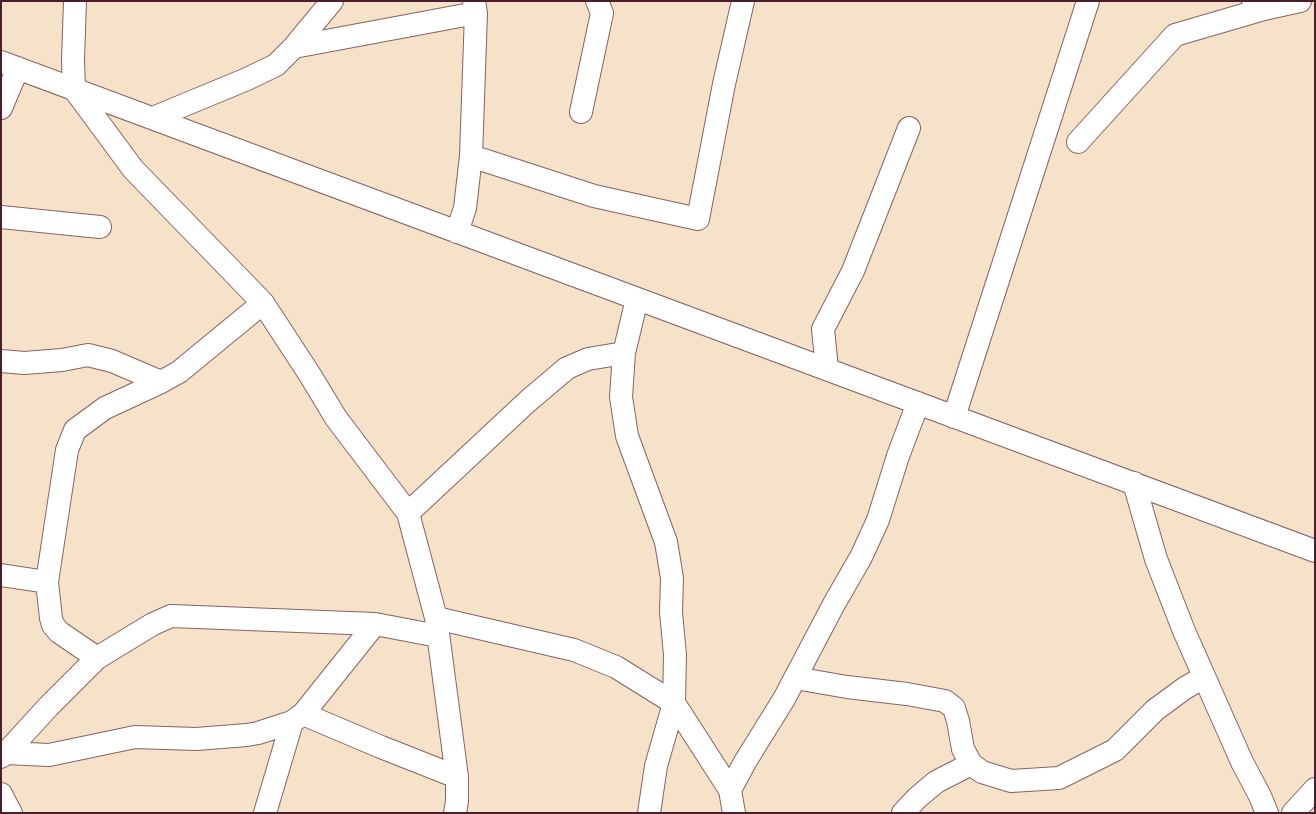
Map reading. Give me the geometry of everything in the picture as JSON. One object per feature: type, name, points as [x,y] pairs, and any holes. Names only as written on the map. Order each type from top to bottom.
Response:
[{"type":"street","points":[[75,1],[73,60],[74,89],[133,169],[263,303],[336,418],[408,513],[437,627],[457,777],[457,800],[455,813]]},
{"type":"street","points":[[153,118],[247,79],[276,65],[294,47],[332,1]]},
{"type":"street","points":[[581,112],[602,13],[597,1]]},
{"type":"street","points":[[471,156],[594,196],[698,219],[721,98],[743,1]]},
{"type":"street","points":[[954,417],[1088,1]]},
{"type":"street","points":[[1078,142],[1175,35],[1258,5],[1300,1]]},
{"type":"street","points":[[294,47],[475,7],[471,156],[465,208],[457,232]]},
{"type":"street","points":[[1,108],[10,65],[1315,551]]},
{"type":"street","points":[[827,369],[823,329],[853,271],[909,128]]},
{"type":"street","points":[[1,217],[100,227]]},
{"type":"street","points":[[637,299],[624,353],[621,397],[627,436],[666,542],[672,578],[671,612],[675,655],[674,703],[656,766],[650,813]]},
{"type":"street","points":[[97,658],[59,632],[53,625],[50,618],[47,582],[66,450],[75,430],[105,408],[179,372],[263,303]]},
{"type":"street","points":[[408,513],[528,401],[567,368],[588,359],[624,353]]},
{"type":"street","points":[[1,361],[24,363],[62,360],[88,355],[112,361],[161,382]]},
{"type":"street","points":[[730,790],[784,699],[834,604],[861,557],[878,520],[898,456],[918,403]]},
{"type":"street","points":[[1134,483],[1156,559],[1204,677],[1242,762],[1267,813]]},
{"type":"street","points":[[1,575],[47,582]]},
{"type":"street","points":[[4,755],[48,707],[97,658],[153,624],[171,616],[437,627],[574,650],[616,668],[674,703],[730,790],[734,813]]},
{"type":"street","points":[[265,813],[298,718],[375,624]]},
{"type":"street","points":[[795,678],[945,701],[954,708],[963,749],[971,764],[982,772],[1011,781],[1059,778],[1115,750],[1156,710],[1185,688],[1204,677]]},
{"type":"street","points":[[4,755],[49,755],[135,737],[196,739],[247,736],[298,718],[381,747],[457,777]]},
{"type":"street","points":[[903,813],[917,798],[936,782],[971,764]]},
{"type":"street","points":[[1293,813],[1315,789]]},
{"type":"street","points":[[1,794],[11,813]]}]
